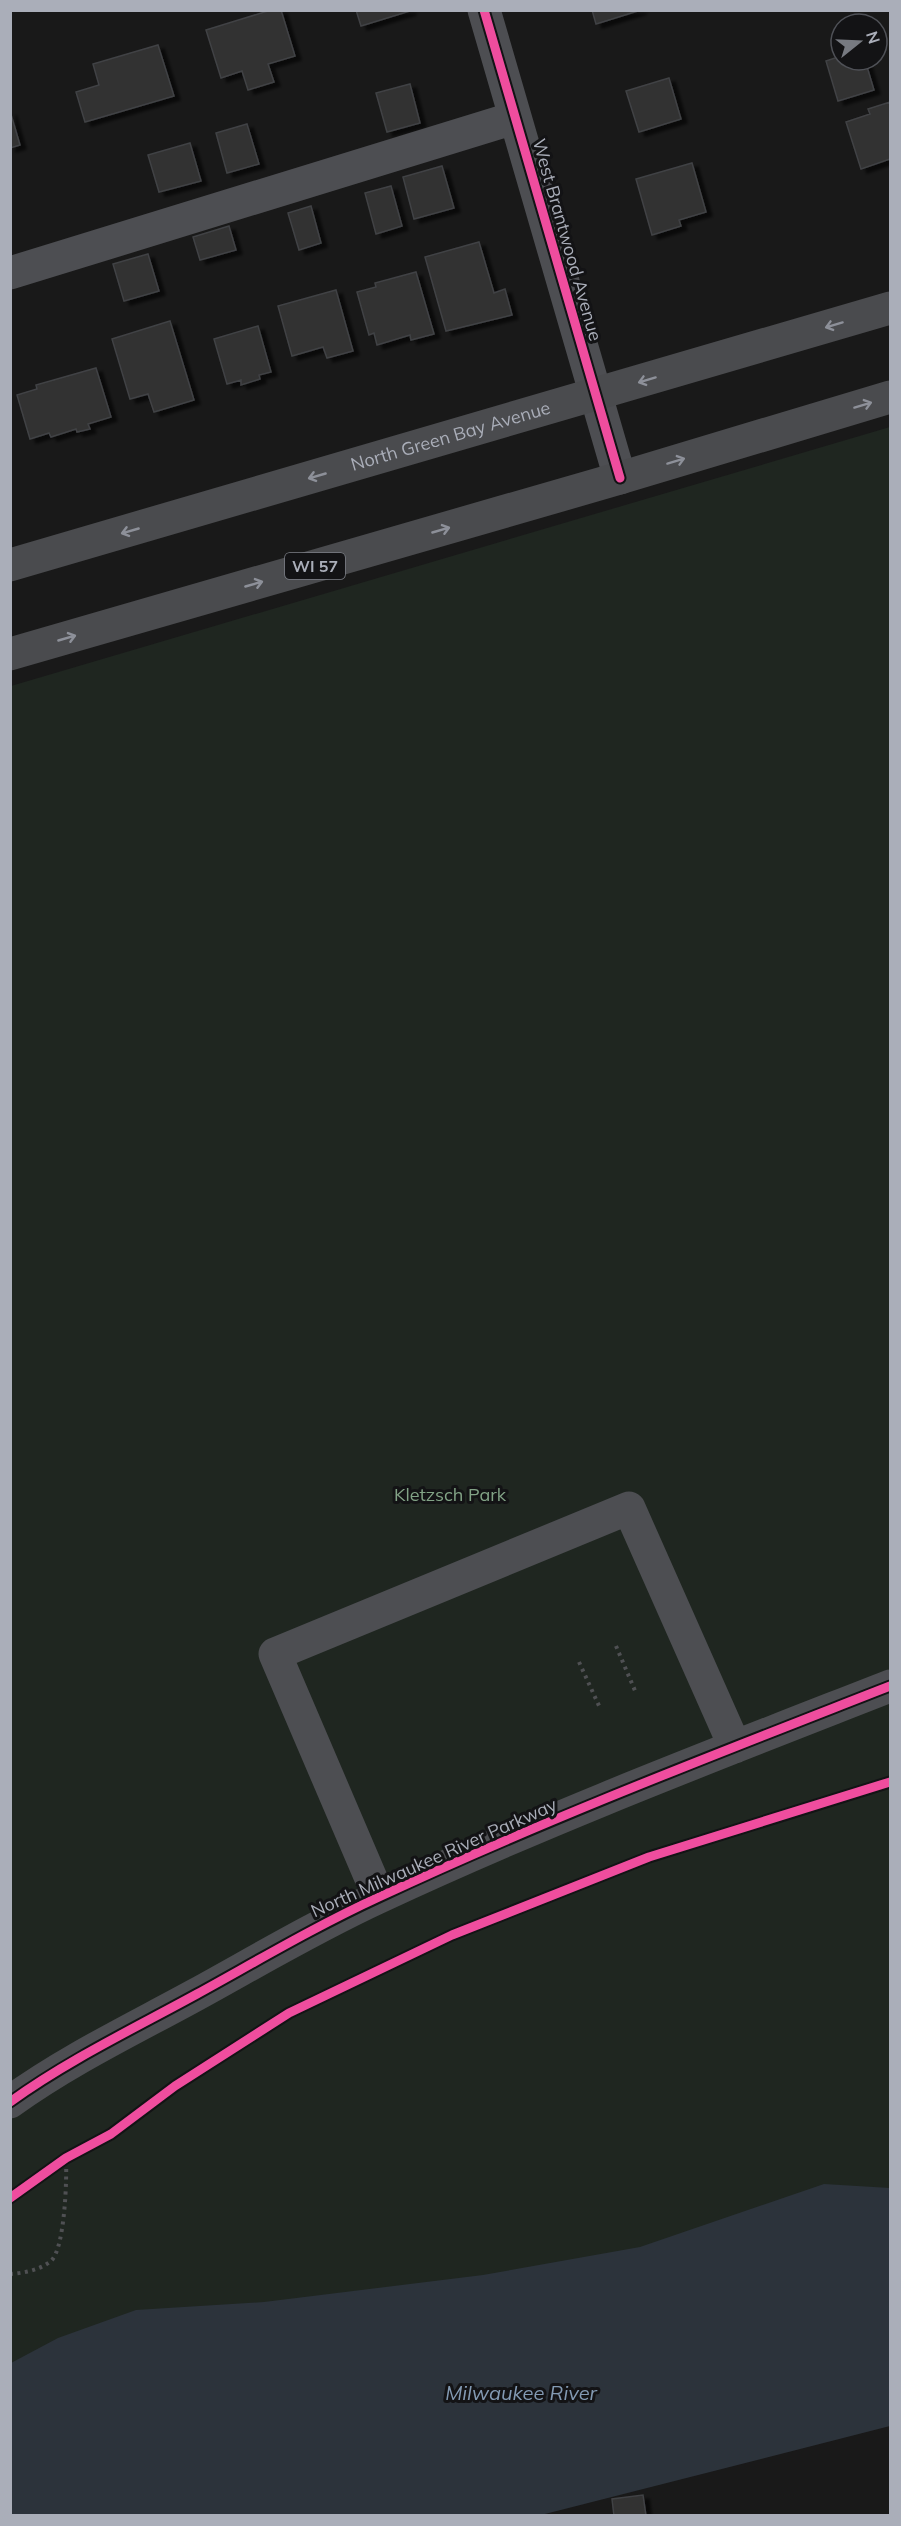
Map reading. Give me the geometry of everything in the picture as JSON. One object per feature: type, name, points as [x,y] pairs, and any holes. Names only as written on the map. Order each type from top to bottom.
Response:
[{"type":"main road","name":"North Green Bay Avenue","points":[[10,565],[891,308]]},
{"type":"main road","name":"WI 57","points":[[10,654],[620,478],[891,397]]},
{"type":"street","name":"West Brantwood Avenue","points":[[484,10],[620,478]]},
{"type":"street","points":[[10,273],[514,118]]},
{"type":"street","points":[[379,1897],[275,1654],[629,1508],[735,1747]]},
{"type":"street","name":"North Milwaukee River Parkway","points":[[10,2102],[33,2085],[170,2008],[323,1924],[379,1897],[535,1829],[891,1686]]},
{"type":"path","points":[[616,1646],[636,1693]]},
{"type":"path","points":[[579,1662],[600,1708]]},
{"type":"path","points":[[57,2165],[71,2156]]},
{"type":"path","points":[[10,2274],[27,2273],[52,2260],[59,2242],[71,2156]]},
{"type":"green space","name":"Kletzsch Park","points":[[890,427],[890,2303],[11,2516],[11,686]]},
{"type":"water","name":"Milwaukee River","points":[[824,2184],[890,2188],[890,2426],[541,2515],[11,2515],[11,2363],[58,2338],[136,2310],[264,2302],[483,2275],[640,2247]]},
{"type":"building","points":[[271,10],[281,10],[295,56],[268,64],[274,82],[248,90],[242,71],[221,78],[206,30]]},
{"type":"building","points":[[356,10],[410,10],[410,11],[361,26]]},
{"type":"building","points":[[592,10],[641,10],[596,24]]},
{"type":"building","points":[[158,45],[174,96],[85,122],[76,92],[99,85],[93,64]]},
{"type":"building","points":[[829,72],[869,72],[874,90],[838,101]]},
{"type":"building","points":[[669,78],[681,119],[639,132],[626,91]]},
{"type":"building","points":[[410,84],[420,123],[387,132],[376,93]]},
{"type":"building","points":[[890,102],[890,159],[861,169],[846,122],[870,114],[868,109]]},
{"type":"building","points":[[10,111],[20,145],[10,148]]},
{"type":"building","points":[[247,124],[259,164],[227,173],[216,133]]},
{"type":"building","points":[[190,143],[201,181],[159,192],[148,155]]},
{"type":"building","points":[[692,163],[706,212],[679,220],[681,226],[652,235],[636,179]]},
{"type":"building","points":[[442,166],[454,208],[414,219],[403,177]]},
{"type":"building","points":[[391,186],[402,226],[376,234],[365,193]]},
{"type":"building","points":[[311,206],[321,243],[299,250],[288,213]]},
{"type":"building","points":[[229,226],[236,250],[200,260],[193,237]]},
{"type":"building","points":[[479,242],[494,293],[505,289],[512,315],[446,331],[425,257]]},
{"type":"building","points":[[148,254],[159,291],[124,301],[113,264]]},
{"type":"building","points":[[416,272],[434,334],[411,340],[410,335],[377,345],[374,333],[369,335],[357,292],[376,287],[375,283]]},
{"type":"building","points":[[336,290],[353,351],[327,358],[323,347],[292,356],[278,306]]},
{"type":"building","points":[[170,321],[194,400],[154,412],[148,394],[130,399],[112,339]]},
{"type":"building","points":[[258,326],[271,372],[259,375],[260,379],[241,385],[241,380],[227,384],[214,339]]},
{"type":"building","points":[[96,368],[111,417],[88,424],[90,429],[77,432],[76,429],[51,437],[49,433],[30,439],[17,395],[37,389],[36,385]]},
{"type":"building","points":[[643,2495],[646,2516],[614,2516],[612,2499]]},
{"type":"cycle path","points":[[484,10],[620,478]]},
{"type":"cycle path","points":[[10,2102],[55,2072],[102,2045],[379,1897],[569,1814],[890,1686]]},
{"type":"cycle path","points":[[10,2198],[66,2158],[111,2134],[175,2086],[289,2013],[452,1935],[649,1857],[890,1782]]}]
